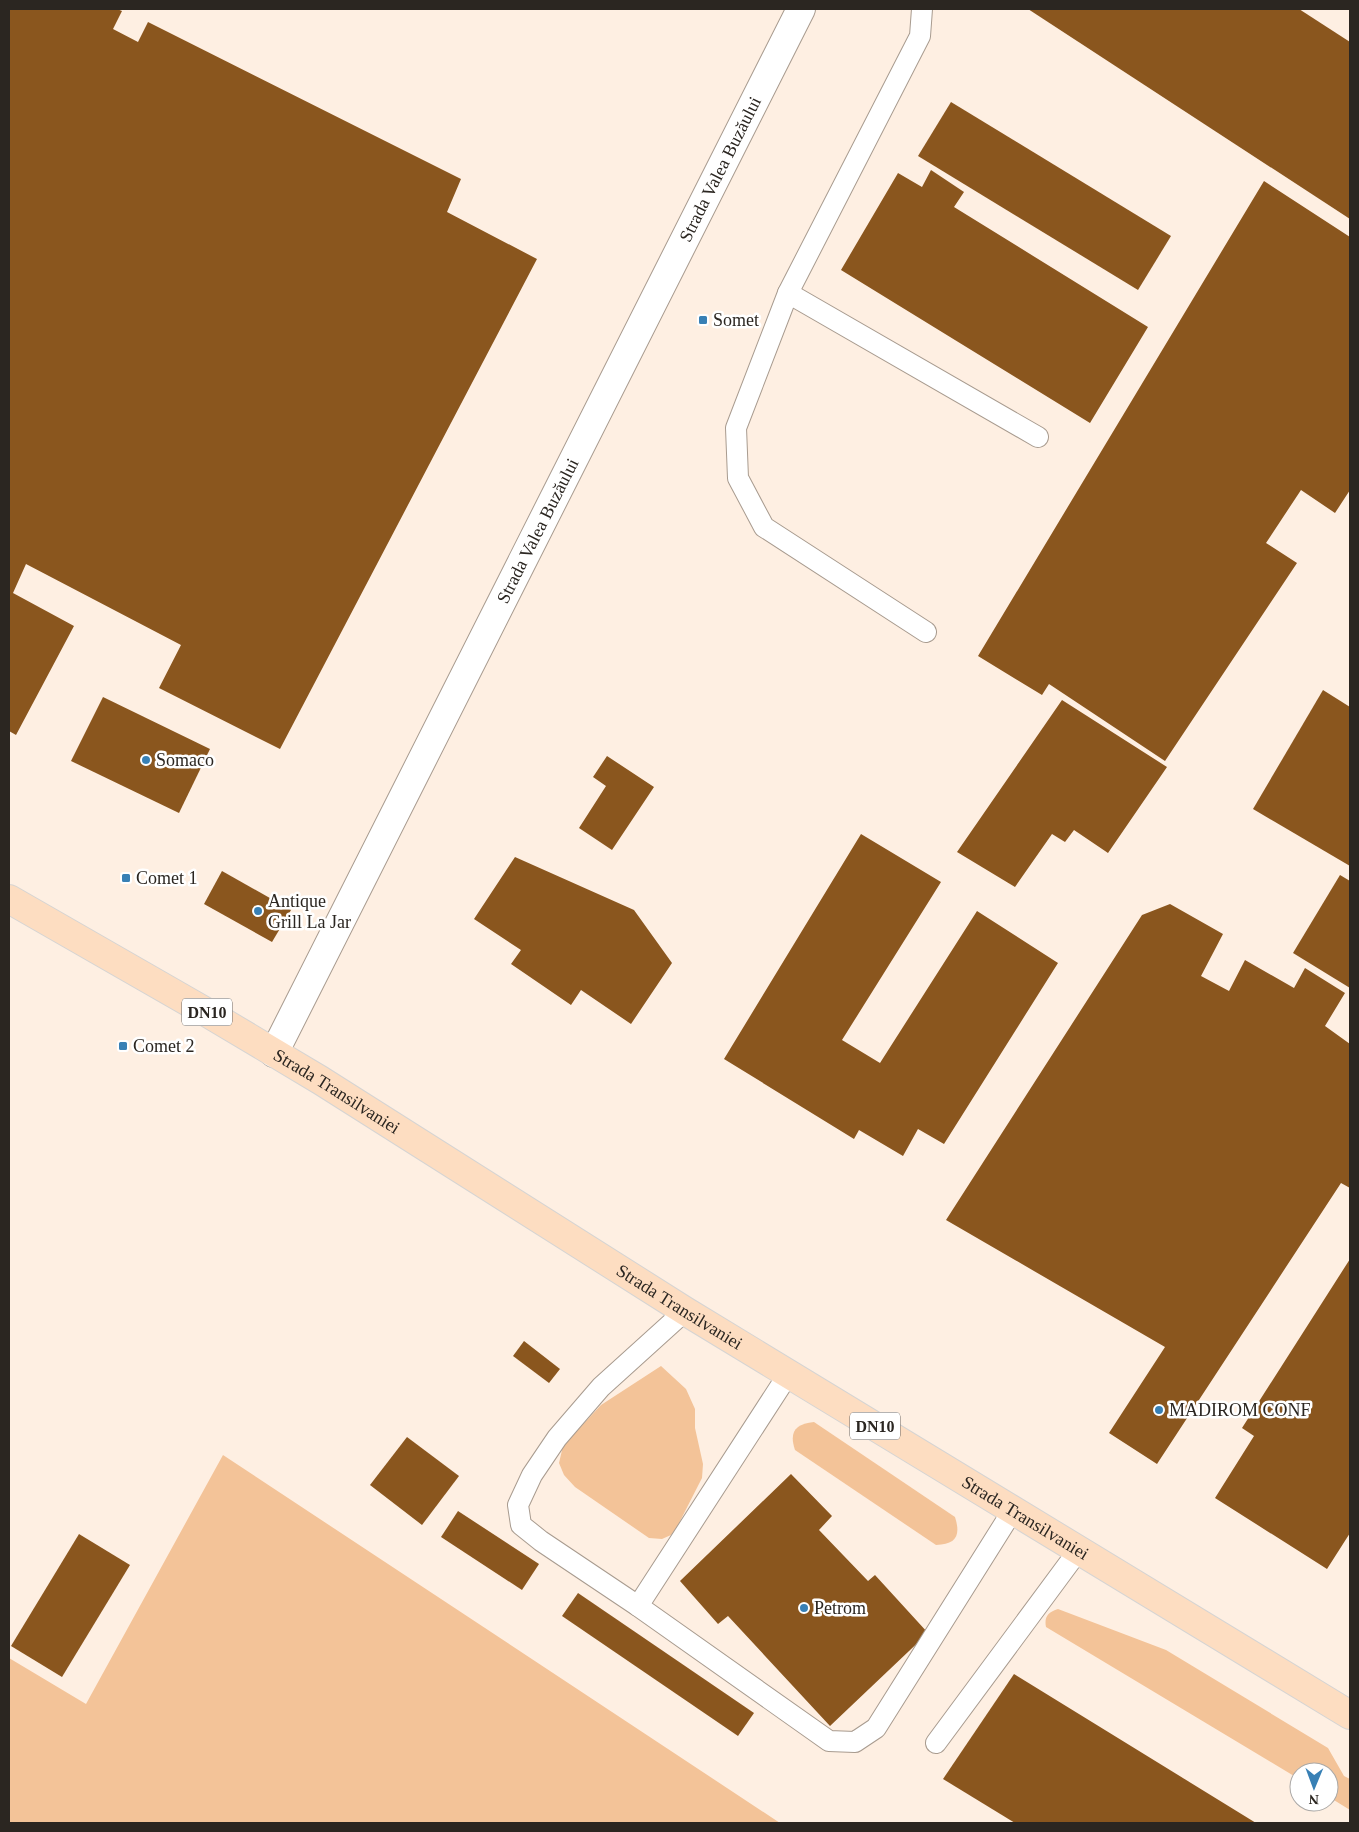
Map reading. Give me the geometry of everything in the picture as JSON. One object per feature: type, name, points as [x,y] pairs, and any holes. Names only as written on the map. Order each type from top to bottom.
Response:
[{"type":"main road","name":"Strada Transilvaniei","points":[[9,899],[274,1053],[686,1311],[1350,1715]]},
{"type":"street","name":"Strada Valea Buzăului","points":[[274,1053],[800,9]]},
{"type":"lane","points":[[922,9],[920,36],[788,293],[736,428],[738,478],[764,527],[926,632]]},
{"type":"lane","points":[[788,293],[1038,437]]},
{"type":"lane","points":[[686,1311],[601,1387],[557,1438],[532,1475],[518,1505],[521,1525],[541,1541],[638,1606],[829,1741],[855,1742],[876,1728],[1013,1510]]},
{"type":"lane","points":[[638,1606],[789,1373]]},
{"type":"lane","points":[[936,1743],[1078,1550]]},
{"type":"shaded area","points":[[661,1366],[686,1389],[695,1409],[695,1428],[703,1464],[702,1478],[677,1527],[671,1535],[662,1539],[649,1538],[575,1487],[564,1475],[559,1463],[563,1446],[601,1405]]},
{"type":"shaded area","points":[[814,1422],[955,1517],[957,1534],[955,1538],[948,1543],[936,1545],[795,1450],[793,1434],[795,1430],[802,1425]]},
{"type":"shaded area","points":[[223,1455],[780,1823],[9,1823],[9,1658],[86,1704]]},
{"type":"shaded area","points":[[1058,1609],[1166,1650],[1328,1748],[1336,1762],[1289,1762],[1289,1773],[1046,1627],[1048,1615]]},
{"type":"shaded area","points":[[1339,1767],[1344,1776],[1350,1779],[1350,1810],[1339,1803]]},
{"type":"building","points":[[9,9],[117,9],[122,11],[113,29],[138,42],[148,22],[461,179],[447,212],[537,259],[280,749],[159,688],[181,645],[26,564],[13,593],[74,626],[16,735],[9,731]]},
{"type":"building","points":[[1028,9],[1299,9],[1350,42],[1350,219]]},
{"type":"building","points":[[951,102],[1171,236],[1138,290],[918,156]]},
{"type":"building","points":[[931,170],[964,192],[954,207],[1148,327],[1090,423],[841,270],[898,173],[922,187]]},
{"type":"building","points":[[1264,181],[1350,237],[1350,490],[1335,513],[1301,490],[1266,543],[1297,563],[1165,761],[1049,684],[1042,695],[978,656]]},
{"type":"building","points":[[1323,690],[1350,707],[1350,866],[1253,809]]},
{"type":"building","points":[[103,697],[210,749],[179,813],[71,761]]},
{"type":"building","points":[[1062,700],[1167,767],[1108,853],[1074,830],[1065,842],[1052,834],[1015,887],[957,852]]},
{"type":"building","points":[[607,756],[654,787],[612,850],[579,828],[606,786],[593,777]]},
{"type":"building","points":[[861,834],[941,882],[842,1040],[880,1063],[977,911],[1058,963],[944,1144],[918,1129],[903,1156],[859,1130],[854,1139],[724,1059]]},
{"type":"building","points":[[515,857],[634,910],[672,963],[631,1024],[581,990],[571,1005],[511,964],[521,950],[474,919]]},
{"type":"building","points":[[222,871],[291,910],[272,942],[204,904]]},
{"type":"building","points":[[1340,875],[1350,881],[1350,988],[1293,953]]},
{"type":"building","points":[[1170,904],[1223,934],[1201,976],[1229,991],[1245,960],[1294,988],[1305,968],[1345,993],[1325,1026],[1350,1044],[1350,1188],[1341,1183],[1157,1464],[1109,1433],[1165,1347],[946,1220],[1142,915]]},
{"type":"building","points":[[1350,1259],[1350,1533],[1327,1569],[1215,1498],[1254,1436],[1242,1428]]},
{"type":"building","points":[[524,1341],[560,1369],[549,1383],[513,1356]]},
{"type":"building","points":[[407,1437],[459,1476],[422,1525],[370,1485]]},
{"type":"building","name":"Petrom","points":[[791,1474],[832,1516],[819,1530],[868,1581],[875,1575],[928,1633],[830,1726],[728,1616],[718,1624],[680,1581]]},
{"type":"building","points":[[458,1511],[539,1564],[522,1590],[441,1537]]},
{"type":"building","points":[[79,1534],[130,1565],[62,1677],[11,1646]]},
{"type":"building","points":[[578,1593],[754,1713],[738,1736],[562,1616]]},
{"type":"building","points":[[1014,1674],[1256,1823],[1015,1823],[943,1779]]},
{"type":"place","name":"Somet","points":[[703,320]]},
{"type":"place","name":"Somaco","points":[[146,760]]},
{"type":"place","name":"Comet 1","points":[[126,878]]},
{"type":"place","name":"Antique Grill La Jar","points":[[258,911]]},
{"type":"place","name":"Comet 2","points":[[123,1046]]},
{"type":"place","name":"MADIROM CONF","points":[[1159,1410]]},
{"type":"place","name":"Petrom","points":[[804,1608]]}]
